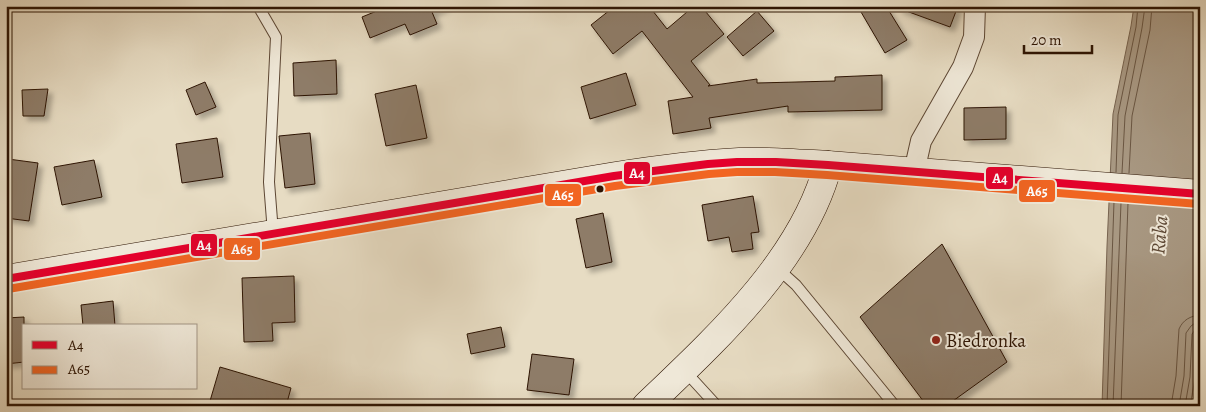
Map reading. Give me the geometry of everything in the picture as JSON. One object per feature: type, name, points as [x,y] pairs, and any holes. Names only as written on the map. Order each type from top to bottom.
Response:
[{"type":"main road","points":[[6,279],[655,170],[725,163],[781,162],[828,165],[1200,194]]},
{"type":"main road","points":[[646,406],[741,311],[792,246],[816,200],[828,165]]},
{"type":"street","points":[[914,172],[921,141],[963,67],[974,37],[975,6]]},
{"type":"lane","points":[[258,6],[276,37],[270,182],[273,234]]},
{"type":"lane","points":[[776,267],[796,285],[895,406]]},
{"type":"lane","points":[[684,370],[717,406]]},
{"type":"shaded area","points":[[1200,286],[1200,406],[1190,406],[1195,378]]},
{"type":"water","name":"Raba","points":[[1134,6],[1200,6],[1200,286],[1195,378],[1190,406],[1102,406],[1113,114]]},
{"type":"building","points":[[389,6],[446,6],[432,12],[437,24],[410,35],[405,24],[370,38],[362,17]]},
{"type":"building","points":[[615,6],[649,6],[667,29],[694,6],[701,6],[724,34],[691,61],[710,85],[708,86],[757,79],[757,83],[835,81],[835,77],[882,75],[882,110],[788,112],[788,106],[709,118],[711,128],[673,134],[668,101],[693,97],[642,31],[613,54],[591,25]]},
{"type":"building","points":[[870,6],[886,6],[907,40],[885,53],[861,12]]},
{"type":"building","points":[[899,6],[958,6],[950,27],[898,8]]},
{"type":"building","points":[[757,11],[774,31],[743,56],[727,37]]},
{"type":"building","points":[[336,60],[337,94],[294,96],[293,63]]},
{"type":"building","points":[[626,73],[636,105],[590,119],[581,87]]},
{"type":"building","points":[[205,82],[216,107],[196,115],[186,90]]},
{"type":"building","points":[[416,85],[427,138],[386,146],[375,94]]},
{"type":"building","points":[[48,89],[44,116],[23,116],[22,90]]},
{"type":"building","points":[[1006,107],[1006,139],[964,140],[964,108]]},
{"type":"building","points":[[310,133],[315,184],[285,188],[279,136]]},
{"type":"building","points":[[217,138],[223,177],[182,183],[176,144]]},
{"type":"building","points":[[8,159],[38,163],[29,221],[6,218],[6,169]]},
{"type":"building","points":[[94,160],[102,197],[62,205],[54,167]]},
{"type":"building","points":[[753,196],[759,232],[751,233],[753,249],[732,252],[729,237],[708,241],[702,205]]},
{"type":"building","points":[[603,213],[612,262],[586,268],[576,219]]},
{"type":"building","name":"Biedronka","points":[[942,244],[1007,362],[946,406],[927,406],[860,317]]},
{"type":"building","points":[[294,276],[295,322],[272,323],[273,341],[244,342],[242,278]]},
{"type":"building","points":[[113,301],[115,324],[83,324],[81,305]]},
{"type":"building","points":[[24,317],[24,324],[22,324],[22,362],[6,364],[6,318]]},
{"type":"building","points":[[501,327],[505,347],[471,354],[467,334]]},
{"type":"building","points":[[532,354],[574,359],[569,395],[527,390]]},
{"type":"building","points":[[220,367],[291,388],[286,406],[225,406],[210,401]]},
{"type":"transit line","name":"A4","points":[[6,279],[614,176],[708,164],[776,162],[828,165],[1200,194]]},
{"type":"transit line","name":"A65","points":[[8,289],[615,186],[737,172],[827,175],[1199,204]]},
{"type":"place","name":"Biedronka","points":[[936,340]]}]
